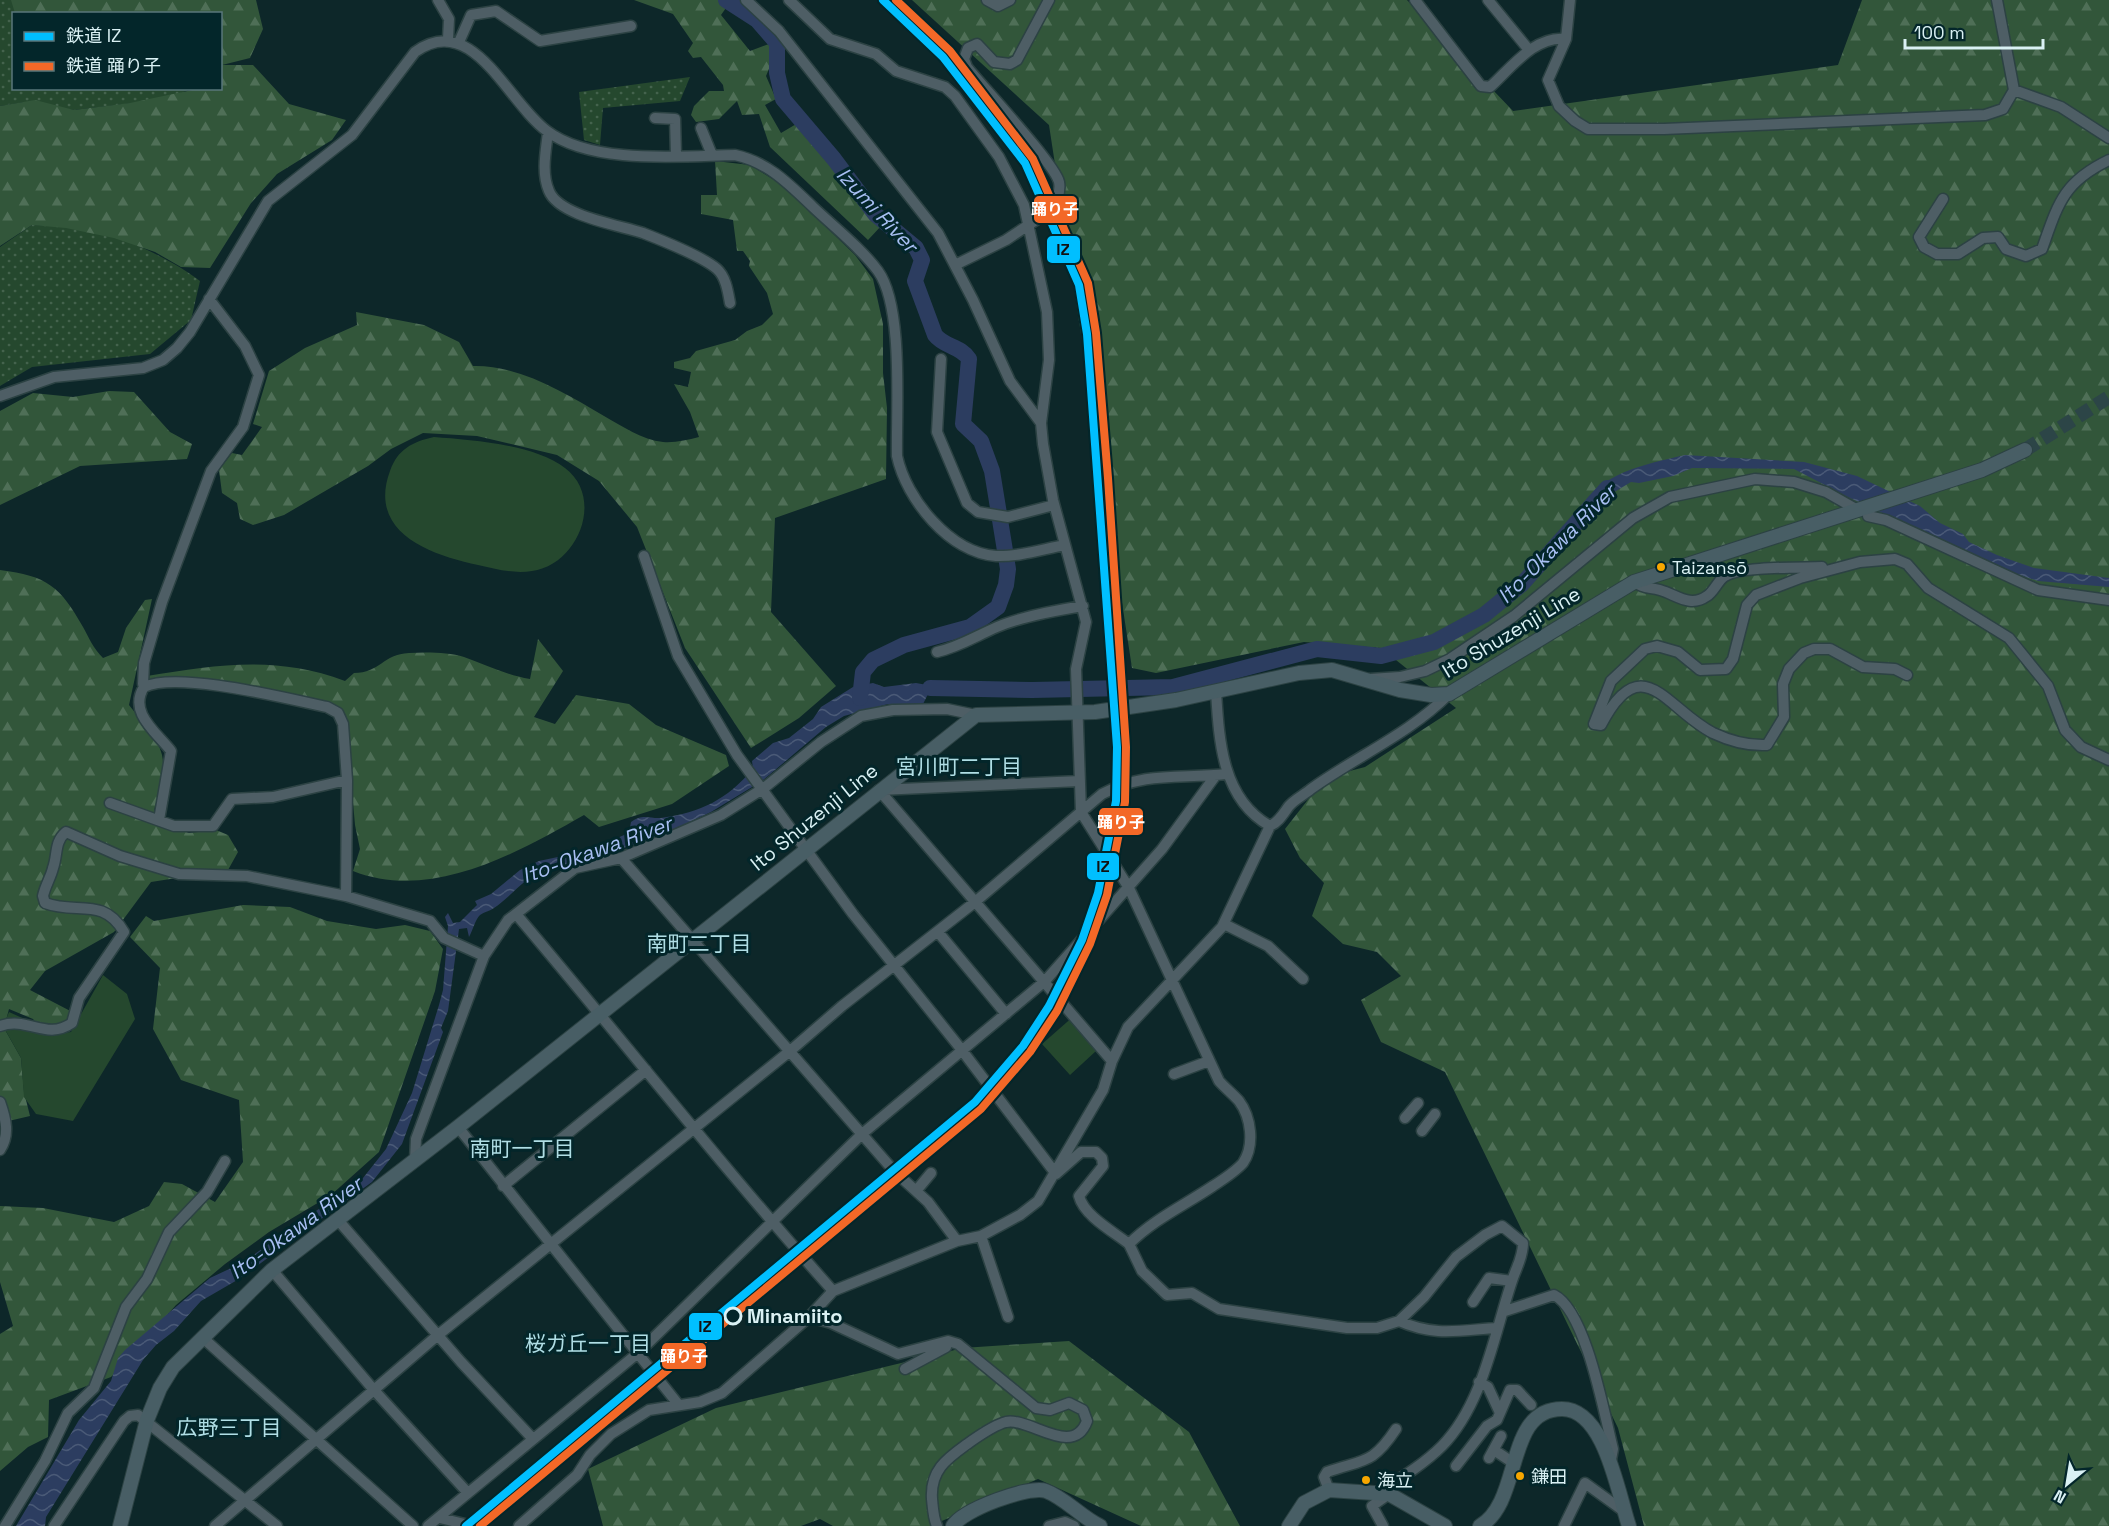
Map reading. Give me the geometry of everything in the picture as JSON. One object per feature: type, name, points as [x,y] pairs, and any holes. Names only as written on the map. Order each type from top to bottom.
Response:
[{"type":"main road","name":"Ito Shuzenji Line","points":[[120,1526],[147,1420],[160,1388],[173,1367],[272,1270],[458,1127],[976,715],[1176,700],[1299,672],[1332,670],[1431,695],[1449,694],[1634,582],[1864,510],[1982,470],[2025,450]]},
{"type":"main road","points":[[1480,1526],[1494,1516],[1502,1505],[1526,1429],[1538,1417],[1559,1409],[1569,1409],[1590,1422],[1600,1438],[1627,1519]]},
{"type":"main road","points":[[953,1526],[963,1514],[1037,1489],[1052,1493],[1100,1526]]},
{"type":"main road","points":[[1289,1526],[1304,1503],[1329,1490],[1384,1493],[1445,1526]]},
{"type":"street","points":[[438,0],[449,19],[453,41]]},
{"type":"street","points":[[746,0],[779,31],[938,233],[1010,381],[1041,423]]},
{"type":"street","points":[[789,0],[830,39],[876,54],[896,71],[945,87],[955,96],[999,157],[1024,205],[1030,226],[1047,312],[1049,360],[1041,423],[1054,505],[1086,622],[1076,669],[1081,812],[1129,888],[1219,1081],[1239,1101],[1248,1119],[1250,1141],[1248,1153],[1243,1162],[1231,1174],[1146,1227],[1129,1244]]},
{"type":"street","points":[[987,0],[998,6],[1010,0]]},
{"type":"street","points":[[955,265],[1030,226],[1046,214],[1058,198],[1060,183],[1054,168],[995,102],[967,67],[964,59],[968,48],[977,44],[994,62],[1010,64],[1017,60],[1049,0]]},
{"type":"street","points":[[1415,0],[1481,86],[1490,87],[1529,51],[1548,39],[1566,39]]},
{"type":"street","points":[[1488,0],[1529,51]]},
{"type":"street","points":[[1570,0],[1566,39],[1548,80],[1559,106],[1575,121],[1588,129],[1664,129],[1985,115],[2003,109],[2014,90],[1997,0]]},
{"type":"street","points":[[453,41],[471,15],[496,11],[540,41],[631,26]]},
{"type":"street","points":[[0,396],[54,377],[143,368],[163,360],[190,332],[268,201],[352,135],[415,52],[424,45],[453,41],[482,59],[532,119],[559,139],[590,149],[676,155],[735,155],[755,159],[767,166],[811,204],[879,272],[888,291],[894,323],[897,456],[900,472],[910,491],[939,526],[968,547],[996,556],[1065,545]]},
{"type":"street","points":[[2014,90],[2061,106],[2109,138]]},
{"type":"street","points":[[655,118],[675,119],[676,155]]},
{"type":"street","points":[[701,128],[712,155]]},
{"type":"street","points":[[548,132],[545,171],[549,192],[557,201],[588,217],[656,238],[717,269],[724,278],[730,303]]},
{"type":"street","points":[[1943,200],[1919,237],[1924,247],[1937,254],[1958,254],[1983,238],[1998,237],[2006,249],[2026,256],[2042,249],[2057,208],[2070,185],[2109,160]]},
{"type":"street","points":[[143,684],[144,663],[162,602],[211,471],[243,427],[259,375],[245,346],[209,299]]},
{"type":"street","points":[[941,359],[937,432],[967,503],[978,512],[991,516],[1008,517],[1054,505]]},
{"type":"street","points":[[1364,679],[1416,673],[1450,659],[1514,616],[1633,518],[1670,496],[1755,479],[1794,482],[1826,492],[2038,590],[2109,600]]},
{"type":"street","points":[[644,556],[678,656],[737,755],[764,788],[805,850],[1056,1174]]},
{"type":"street","points":[[1908,675],[1895,669],[1863,666],[1830,649],[1814,649],[1804,653],[1789,669],[1783,684],[1784,717],[1767,745],[1750,746],[1712,732],[1654,689],[1638,686],[1622,693],[1613,702],[1601,725],[1594,724],[1611,681],[1645,650],[1657,646],[1678,652],[1700,670],[1726,669],[1733,659],[1747,605],[1756,595],[1800,578],[1860,562],[1895,559],[1907,564],[1928,588],[2009,638],[2048,686],[2065,730],[2080,747],[2109,760]]},
{"type":"street","points":[[1634,582],[1644,589],[1658,590],[1686,601],[1697,602],[1708,596],[1725,576],[1749,571],[1824,567],[1833,570]]},
{"type":"street","points":[[937,652],[966,643],[998,626],[1053,611],[1083,606]]},
{"type":"street","points":[[159,820],[171,751],[141,715],[138,707],[139,696],[150,685],[201,684],[327,707],[338,713],[343,724],[347,780],[346,896]]},
{"type":"street","points":[[1216,692],[1221,774],[1251,812],[1270,826]]},
{"type":"street","points":[[519,1526],[577,1475],[590,1455],[610,1434],[649,1410],[700,1402],[722,1393],[809,1317],[833,1291],[957,1241],[981,1236],[1020,1215],[1038,1201],[1056,1174],[1103,1090],[1112,1061],[1128,1027],[1174,981],[1224,924],[1270,826],[1276,824],[1290,804],[1406,730],[1432,711],[1449,694]]},
{"type":"street","points":[[415,1160],[416,1139],[479,954],[516,914],[575,868],[621,858],[721,814],[764,788],[821,742],[861,716],[893,710],[947,709],[976,715]]},
{"type":"street","points":[[216,1526],[438,1335],[693,1130],[842,1006],[975,902],[1102,794],[1122,784],[1168,775],[1221,774]]},
{"type":"street","points":[[428,1526],[638,1353],[862,1134],[1045,981],[1129,888],[1221,774]]},
{"type":"street","points":[[110,803],[174,826],[213,826],[232,799],[273,797],[347,780]]},
{"type":"street","points":[[879,790],[1080,782]]},
{"type":"street","points":[[879,790],[1112,1061]]},
{"type":"street","points":[[0,1026],[13,1022],[49,1030],[62,1030],[72,1023],[79,998],[124,932],[117,919],[96,908],[57,908],[45,903],[43,896],[54,867],[56,848],[66,832],[120,856],[179,874],[247,876],[346,896],[430,921],[444,938],[479,954]]},
{"type":"street","points":[[621,858],[862,1134],[928,1202],[957,1241]]},
{"type":"street","points":[[516,914],[600,1013],[693,1130],[833,1291]]},
{"type":"street","points":[[1224,924],[1268,946],[1303,979]]},
{"type":"street","points":[[938,932],[1006,1014]]},
{"type":"street","points":[[1174,1074],[1209,1061]]},
{"type":"street","points":[[503,1186],[645,1070]]},
{"type":"street","points":[[0,1102],[7,1125],[4,1144],[0,1150]]},
{"type":"street","points":[[1405,1118],[1418,1103]]},
{"type":"street","points":[[1422,1131],[1435,1114]]},
{"type":"street","points":[[458,1127],[678,1404]]},
{"type":"street","points":[[1056,1174],[1081,1152],[1096,1152],[1102,1158],[1103,1166],[1079,1196],[1087,1210],[1129,1244],[1142,1271],[1167,1295],[1192,1293],[1218,1309],[1347,1328],[1377,1328],[1399,1321],[1424,1297],[1456,1257],[1485,1235],[1502,1226],[1523,1243],[1523,1255],[1512,1281],[1505,1311],[1479,1382],[1459,1424],[1443,1445],[1384,1493],[1372,1506],[1383,1526]]},
{"type":"street","points":[[9,1525],[45,1461],[68,1413],[94,1388],[126,1307],[147,1279],[169,1232],[207,1192],[225,1161]]},
{"type":"street","points":[[916,1191],[931,1173]]},
{"type":"street","points":[[338,1220],[533,1440]]},
{"type":"street","points":[[981,1236],[1008,1317]]},
{"type":"street","points":[[272,1270],[373,1389],[468,1493]]},
{"type":"street","points":[[1473,1302],[1489,1278],[1512,1281]]},
{"type":"street","points":[[1505,1311],[1554,1295],[1565,1300],[1587,1342],[1613,1449],[1610,1465]]},
{"type":"street","points":[[809,1317],[831,1323],[898,1354],[948,1341],[958,1344],[1036,1408],[1050,1410],[1069,1403],[1083,1410],[1087,1421],[1084,1431],[1076,1436],[1051,1435],[1019,1421],[1006,1422],[946,1459],[935,1473],[931,1486],[937,1526]]},
{"type":"street","points":[[1399,1321],[1415,1328],[1453,1334],[1498,1328]]},
{"type":"street","points":[[203,1338],[413,1526]]},
{"type":"street","points":[[905,1369],[942,1348],[958,1344]]},
{"type":"street","points":[[1479,1382],[1488,1387],[1500,1413]]},
{"type":"street","points":[[1456,1466],[1500,1413],[1513,1389],[1531,1405]]},
{"type":"street","points":[[54,1526],[124,1421],[130,1416],[138,1415],[277,1526]]},
{"type":"street","points":[[1329,1490],[1324,1477],[1327,1472],[1369,1459],[1384,1447],[1396,1429]]},
{"type":"street","points":[[1501,1436],[1492,1454],[1515,1464]]},
{"type":"street","points":[[1564,1526],[1585,1483],[1627,1519]]},
{"type":"street","points":[[440,1518],[473,1526]]},
{"type":"street","points":[[1049,1526],[1065,1522],[1074,1526]]},
{"type":"green space","points":[[0,0],[13,0],[17,12],[12,12],[12,90],[188,90],[167,99],[74,110],[25,102],[0,106]]},
{"type":"green space","points":[[11,0],[256,0],[263,29],[250,58],[222,65],[222,12],[15,12]]},
{"type":"green space","points":[[634,0],[720,0],[728,5],[721,15],[750,51],[769,44],[773,59],[766,76],[776,99],[765,105],[781,133],[798,123],[870,214],[882,225],[868,240],[770,147],[759,114],[742,115],[737,101],[719,119],[696,122],[691,115],[694,106],[709,91],[724,91],[723,85],[701,57],[693,58],[688,51],[693,43],[673,14]]},
{"type":"green space","points":[[912,0],[1407,0],[1513,111],[1838,65],[1862,0],[2109,0],[2109,1526],[1644,1526],[1618,1428],[1445,1072],[1381,1042],[1361,1000],[1401,976],[1377,952],[1343,944],[1312,916],[1324,883],[1300,858],[1285,829],[1314,792],[1346,772],[1365,767],[1456,708],[1381,648],[1304,642],[1156,673],[1132,668],[1049,125]]},
{"type":"green space","points":[[222,65],[253,65],[289,104],[346,120],[332,140],[277,174],[251,203],[210,268],[181,267],[155,252],[114,238],[66,228],[32,225],[0,246],[0,106],[35,100],[74,110],[130,103],[192,90],[222,90]]},
{"type":"green space","points":[[690,77],[680,101],[603,108],[600,145],[584,140],[579,92]]},
{"type":"green space","points":[[715,161],[750,165],[784,186],[855,255],[873,279],[883,324],[883,373],[887,408],[886,479],[775,518],[771,612],[836,686],[799,718],[751,748],[685,648],[637,527],[599,481],[557,455],[477,436],[423,433],[391,449],[368,466],[284,515],[253,525],[240,519],[237,503],[222,493],[219,470],[232,453],[242,455],[262,427],[253,424],[269,371],[305,348],[357,325],[356,312],[424,325],[459,342],[473,366],[507,370],[541,382],[574,398],[632,432],[655,441],[681,441],[699,437],[690,412],[674,384],[688,387],[691,372],[674,368],[674,362],[690,358],[696,351],[735,340],[747,331],[762,325],[773,314],[767,293],[749,266],[750,261],[743,251],[737,251],[733,220],[701,214],[701,195],[717,195]]},
{"type":"green space","points":[[32,225],[70,226],[97,231],[144,248],[188,272],[200,281],[191,320],[150,354],[32,367],[0,386],[0,247]]},
{"type":"green space","points":[[109,391],[134,392],[170,432],[192,444],[187,459],[80,466],[0,505],[0,411],[33,393],[73,397]]},
{"type":"green space","points":[[434,437],[520,448],[537,453],[565,468],[577,481],[583,496],[584,512],[581,528],[573,544],[562,557],[548,566],[518,572],[460,561],[441,555],[408,538],[395,525],[387,510],[385,492],[390,471],[397,457],[407,448],[419,441]]},
{"type":"green space","points":[[0,570],[30,576],[50,585],[75,613],[94,647],[103,658],[118,652],[126,628],[145,600],[152,599],[129,705],[153,735],[162,755],[162,776],[154,811],[167,826],[189,833],[216,830],[228,835],[238,852],[228,870],[151,882],[114,932],[45,971],[30,990],[80,1016],[69,1032],[45,1035],[33,1019],[9,1009],[4,1028],[21,1058],[24,1092],[30,1116],[0,1123]]},
{"type":"green space","points":[[538,639],[563,671],[534,717],[555,724],[576,695],[629,704],[656,725],[726,755],[729,766],[672,804],[599,827],[584,815],[531,844],[473,869],[443,877],[413,881],[383,879],[353,871],[360,849],[355,825],[346,723],[329,703],[149,682],[147,676],[198,668],[270,665],[319,673],[345,681],[354,673],[370,670],[400,654],[430,653],[464,657],[530,679]]},
{"type":"green space","points":[[243,905],[290,907],[327,921],[376,929],[405,925],[430,931],[443,949],[435,991],[379,1152],[331,1195],[269,1232],[225,1264],[176,1305],[111,1377],[49,1400],[48,1437],[28,1447],[0,1471],[0,1334],[13,1326],[0,1282],[0,1206],[43,1208],[114,1222],[149,1206],[164,1182],[182,1184],[215,1202],[243,1162],[239,1100],[181,1080],[153,1029],[160,968],[130,937],[146,916],[154,921]]},
{"type":"green space","points":[[103,975],[127,994],[135,1019],[73,1121],[36,1114],[24,1097],[21,1058],[3,1026],[9,1012],[29,1021],[44,1035],[71,1032]]},
{"type":"green space","points":[[1075,1015],[1097,1040],[1091,1045],[1096,1051],[1070,1075],[1042,1044]]},
{"type":"green space","points":[[1069,1341],[1189,1432],[1240,1526],[1141,1526],[1038,1479],[935,1524],[935,1526],[833,1526],[820,1519],[801,1526],[603,1526],[588,1469],[716,1408],[963,1348]]},
{"type":"water","points":[[1685,455],[1804,462],[1857,476],[1920,506],[1940,523],[1963,534],[1969,542],[1997,555],[2034,568],[2109,578],[2109,587],[2038,581],[2007,571],[1848,497],[1794,469],[1692,468],[1673,476],[1639,483],[1631,482],[1586,509],[1570,537],[1576,516],[1598,487],[1629,470]]},
{"type":"water","points":[[873,683],[884,687],[916,683],[960,691],[929,692],[923,704],[888,704],[844,716],[826,727],[762,781],[711,812],[663,835],[547,873],[543,870],[500,904],[480,915],[469,937],[467,928],[459,929],[448,1011],[441,1028],[443,1032],[402,1144],[372,1182],[239,1279],[201,1301],[174,1331],[156,1345],[143,1360],[46,1517],[45,1526],[16,1526],[79,1420],[111,1381],[118,1358],[125,1350],[210,1278],[242,1263],[363,1178],[386,1149],[412,1093],[443,990],[448,926],[445,917],[448,913],[453,923],[460,922],[477,905],[475,901],[491,894],[520,870],[539,861],[586,851],[629,833],[631,822],[635,819],[676,815],[712,803],[743,780],[753,769],[752,761],[773,743],[789,738],[813,719],[821,707],[853,687]]},
{"type":"waterway","name":"Izumi River","points":[[726,0],[757,20],[777,43],[777,73],[783,99],[834,159],[875,214],[916,248],[922,260],[915,281],[935,335],[943,342],[962,351],[969,359],[963,424],[981,441],[992,471],[1008,569],[1006,585],[998,607],[970,627],[904,645],[873,660],[863,672],[860,698]]},
{"type":"waterway","name":"Ito-Okawa River","points":[[930,688],[1032,690],[1173,687],[1317,649],[1381,656],[1434,642],[1484,615],[1522,584],[1607,488]]},
{"type":"tunnel","points":[[2025,450],[2109,397]]},
{"type":"rail line","name":"IZ","points":[[466,1526],[975,1102],[1023,1046],[1049,1006],[1082,940],[1098,893],[1116,801],[1117,747],[1087,334],[1079,285],[1025,163],[943,57],[883,0]]},
{"type":"rail line","name":"踊り子","points":[[480,1526],[981,1109],[1030,1052],[1057,1011],[1090,944],[1107,895],[1125,802],[1126,747],[1108,478],[1096,333],[1088,283],[1033,159],[950,51],[896,0]]},
{"type":"place","name":"Taizansō","points":[[1661,567]]},
{"type":"place","name":"Minamiito","points":[[733,1316]]},
{"type":"place","name":"鎌田","points":[[1520,1476]]},
{"type":"place","name":"海立","points":[[1366,1480]]},
{"type":"district","name":"宮川町二丁目","points":[[959,767]]},
{"type":"district","name":"南町二丁目","points":[[699,944]]},
{"type":"district","name":"南町一丁目","points":[[522,1149]]},
{"type":"district","name":"桜ガ丘一丁目","points":[[588,1344]]},
{"type":"district","name":"広野三丁目","points":[[229,1428]]}]
